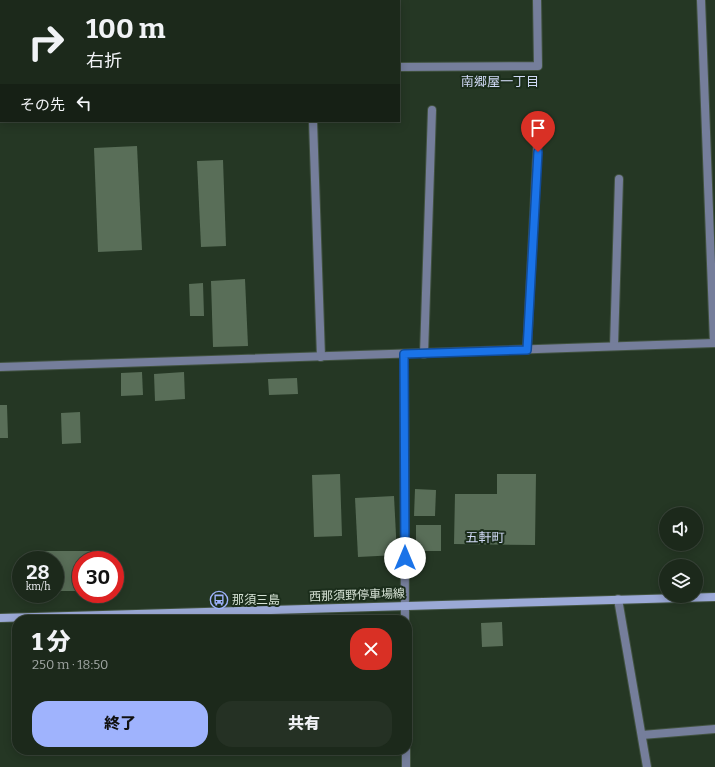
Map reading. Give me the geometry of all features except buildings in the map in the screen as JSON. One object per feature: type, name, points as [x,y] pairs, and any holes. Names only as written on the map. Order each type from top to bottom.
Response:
[{"type":"main road","name":"西那須野停車場線","points":[[101,615],[715,597]]},
{"type":"main road","name":"西那須野停車場線","points":[[0,618],[12,618]]},
{"type":"street","points":[[400,67],[538,66],[537,0]]},
{"type":"street","points":[[0,367],[424,354],[714,343],[702,0]]},
{"type":"street","points":[[424,354],[432,110]]},
{"type":"street","points":[[313,122],[321,357]]},
{"type":"street","points":[[527,350],[538,137]]},
{"type":"street","points":[[614,346],[619,179]]},
{"type":"street","points":[[404,354],[405,615]]},
{"type":"street","points":[[618,600],[648,767]]},
{"type":"street","points":[[642,735],[715,729]]},
{"type":"street","points":[[406,755],[406,767]]},
{"type":"place","name":"那須三島","points":[[219,600]]},
{"type":"district","name":"南郷屋一丁目","points":[[500,81]]},
{"type":"district","name":"五軒町","points":[[485,537]]},
{"type":"route","points":[[405,558],[404,354],[527,350],[538,152]]}]
